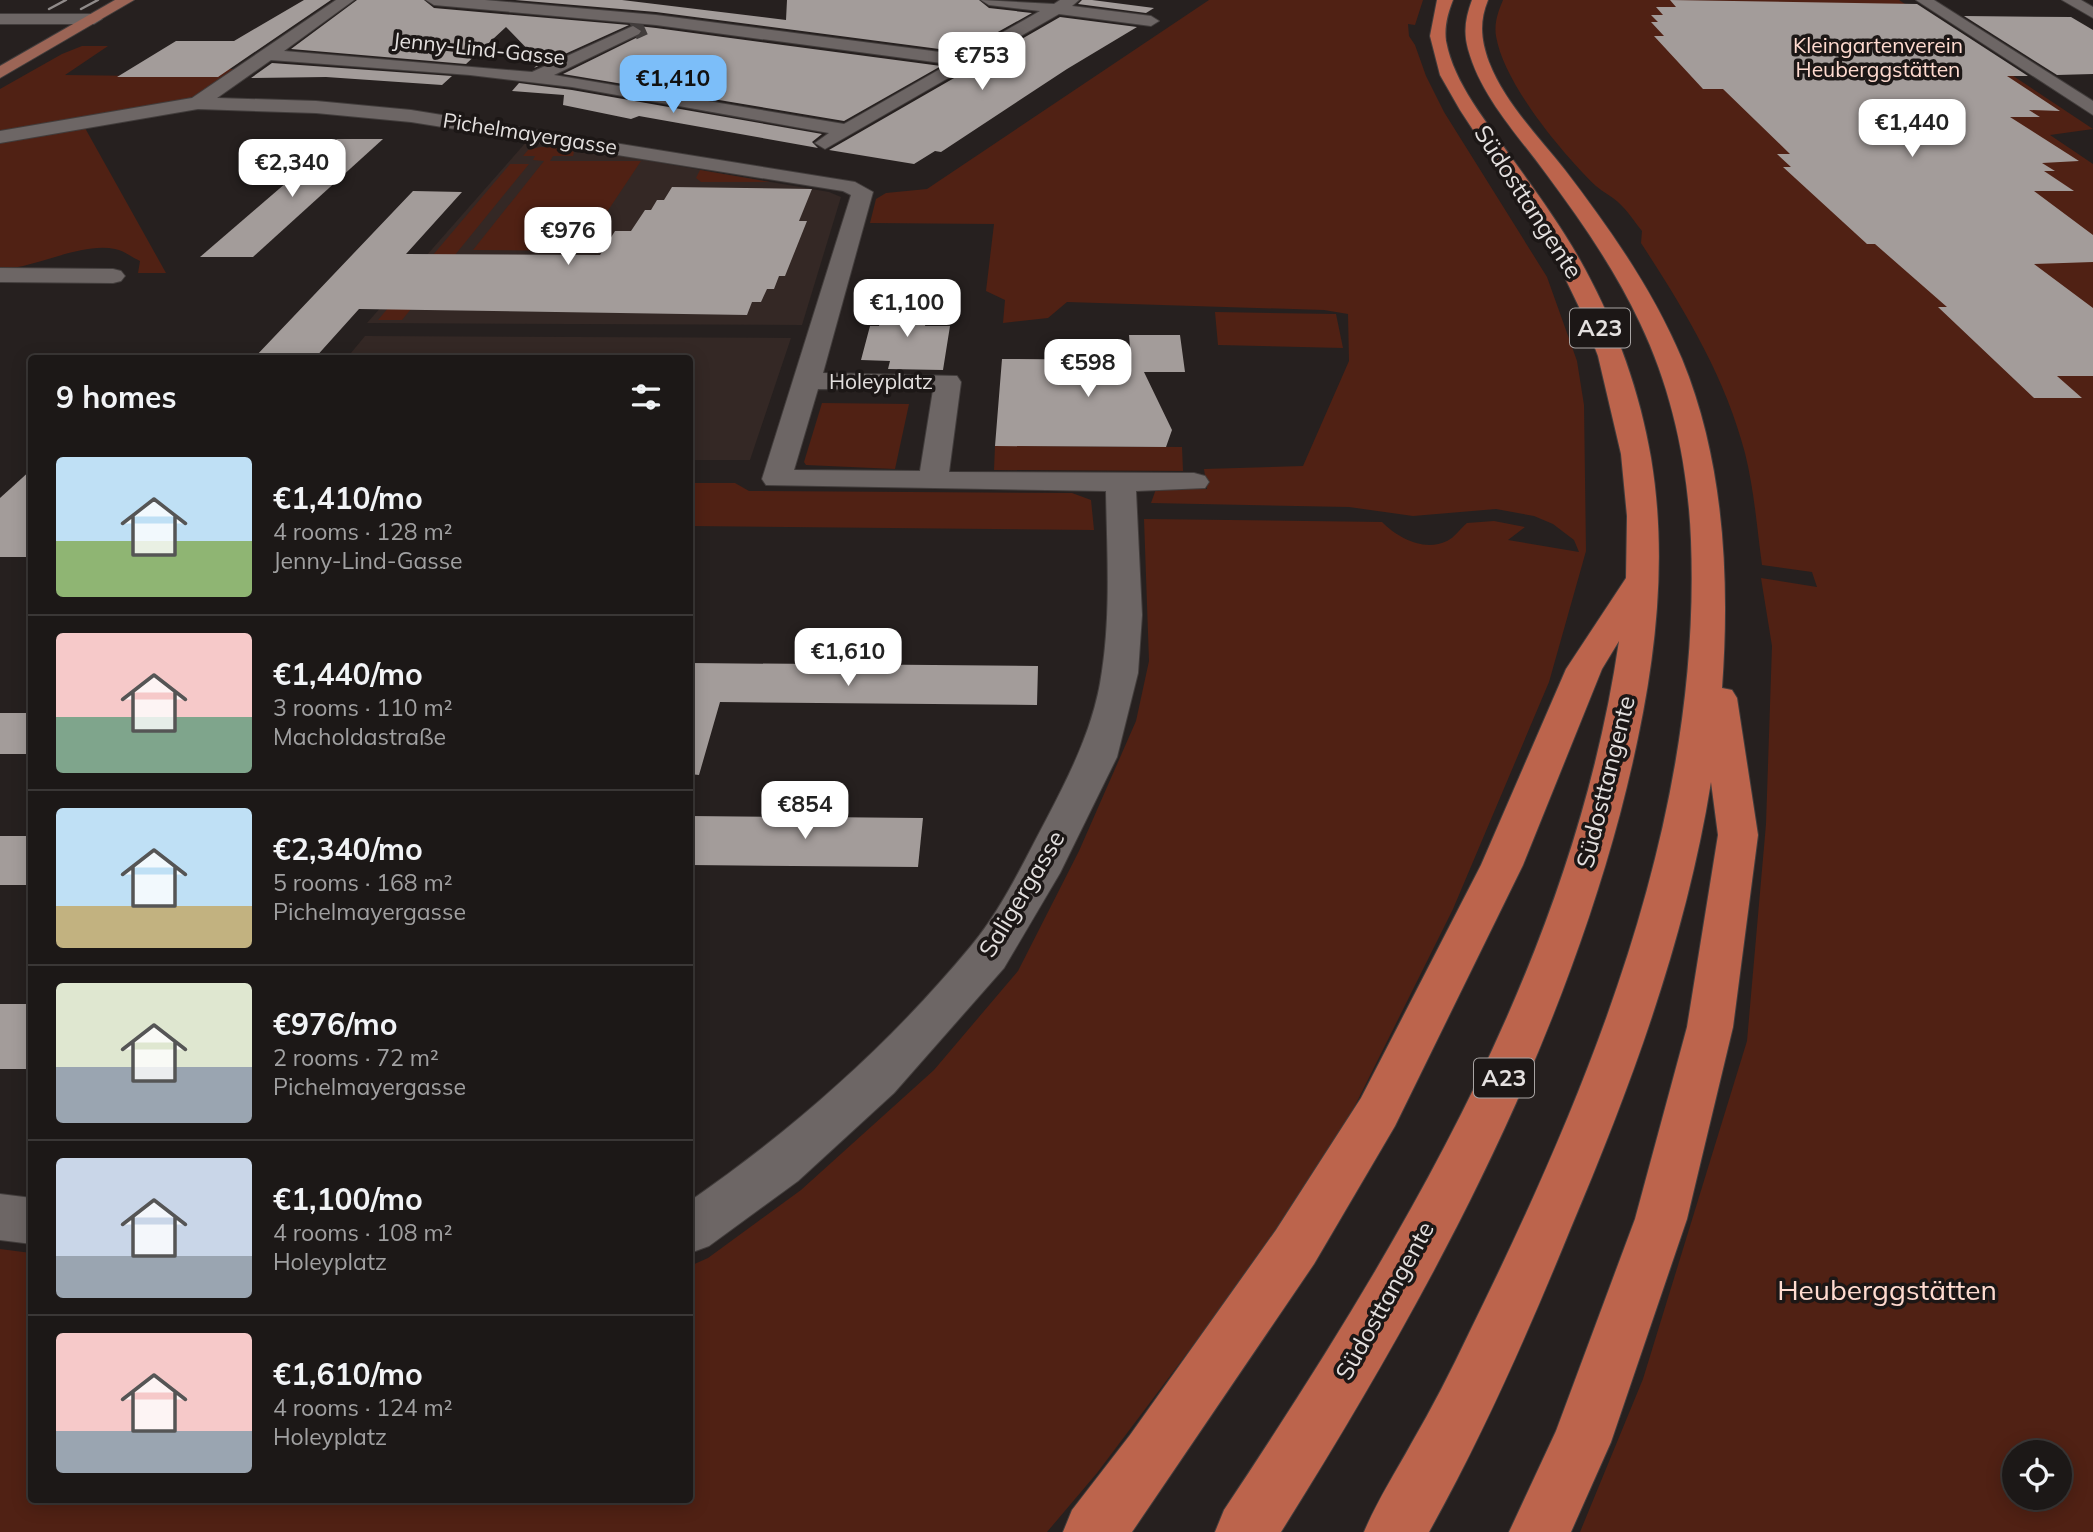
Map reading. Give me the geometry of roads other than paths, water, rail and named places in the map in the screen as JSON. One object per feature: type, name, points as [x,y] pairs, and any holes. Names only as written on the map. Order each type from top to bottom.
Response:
[{"type":"highway","name":"Südosttangente","points":[[1246,1532],[1301,1448],[1403,1275],[1510,1066],[1573,907],[1602,810],[1637,648],[1644,577],[1639,480],[1618,377],[1586,295],[1563,250],[1470,112],[1446,67],[1437,36],[1445,0]]},
{"type":"highway","name":"Südosttangente","points":[[1395,1532],[1504,1324],[1598,1106],[1656,944],[1702,734],[1711,644],[1710,569],[1702,487],[1692,433],[1677,382],[1662,342],[1612,250],[1511,113],[1484,68],[1474,37],[1473,22],[1480,0]]},
{"type":"highway","points":[[1094,1532],[1151,1456],[1295,1247],[1378,1112],[1502,865],[1584,669],[1644,577]]},
{"type":"highway","points":[[1540,1532],[1581,1442],[1661,1219],[1710,1027],[1738,835],[1711,644]]},
{"type":"main road","points":[[0,73],[126,0]]},
{"type":"street","points":[[198,103],[346,0]]},
{"type":"street","points":[[434,0],[586,13],[644,26],[967,61]]},
{"type":"street","points":[[586,13],[617,0]]},
{"type":"street","points":[[989,0],[1063,4],[1151,22]]},
{"type":"street","points":[[1924,0],[2093,109]]},
{"type":"street","points":[[2070,0],[2093,13]]},
{"type":"street","points":[[772,173],[1063,4]]},
{"type":"street","points":[[535,77],[683,8]]},
{"type":"street","points":[[0,19],[94,19]]},
{"type":"street","name":"Jenny-Lind-Gasse","points":[[270,55],[535,77],[847,130]]},
{"type":"street","name":"Pichelmayergasse","points":[[0,138],[198,103],[289,106],[411,116],[848,186],[862,192],[807,381]]},
{"type":"street","points":[[0,275],[113,276]]},
{"type":"street","name":"Holeyplatz","points":[[807,381],[948,382],[933,480],[777,479],[807,381]]},
{"type":"street","points":[[933,480],[1194,482]]},
{"type":"street","name":"Saligergasse","points":[[693,1228],[780,1166],[877,1079],[989,956],[1039,873],[1098,757],[1120,673],[1125,615],[1121,482]]},
{"type":"street","points":[[0,1216],[28,1220]]},
{"type":"tunnel","points":[[633,31],[644,26]]},
{"type":"railway","points":[[49,9],[66,0]]},
{"type":"railway","points":[[81,9],[98,0]]},
{"type":"park label","name":"Kleingartenverein Heuberggstätten","points":[[1878,58]]},
{"type":"park label","name":"Heuberggstätten","points":[[1887,1290]]}]
